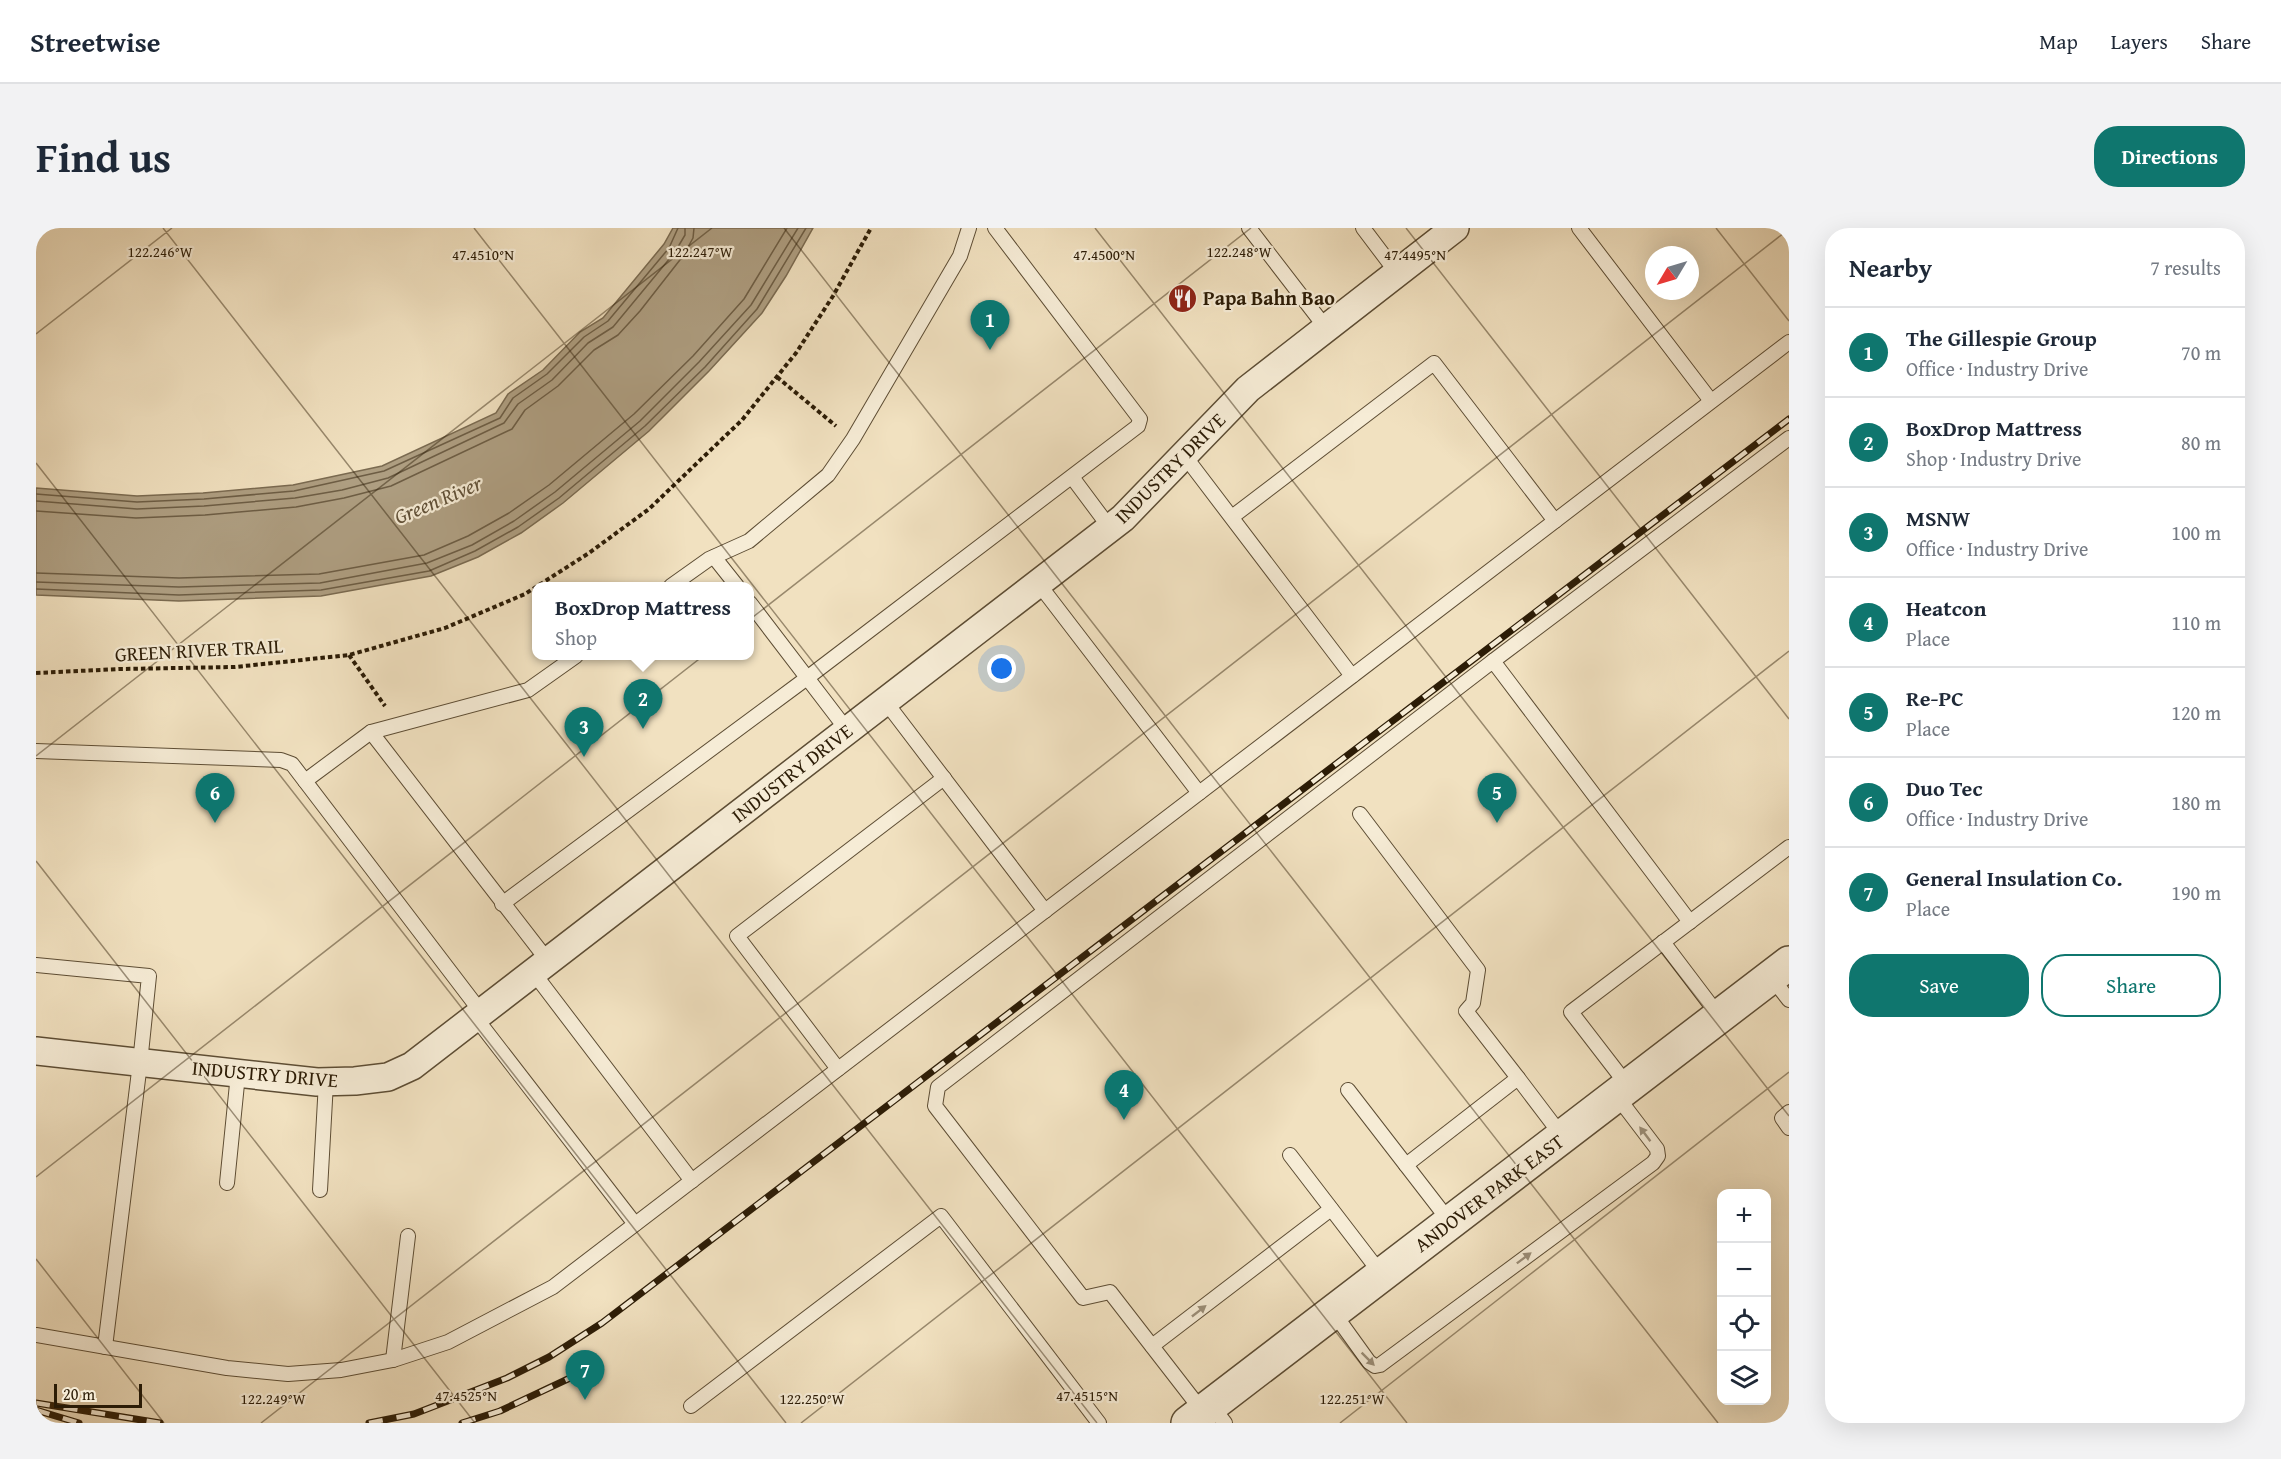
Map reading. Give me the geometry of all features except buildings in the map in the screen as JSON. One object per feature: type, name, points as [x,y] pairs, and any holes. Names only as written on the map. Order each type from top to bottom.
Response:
[{"type":"street","name":"INDUSTRY DRIVE","points":[[36,1051],[326,1082],[388,1077],[411,1066],[1123,518],[1248,389],[1455,228]]},
{"type":"street","name":"ANDOVER PARK EAST","points":[[1207,1416],[1333,1312],[1719,1016],[1783,980]]},
{"type":"lane","points":[[677,582],[714,557],[749,541],[828,475],[853,439],[960,256],[969,228]]},
{"type":"lane","points":[[502,904],[807,678],[1138,426],[1140,419],[995,228]]},
{"type":"lane","points":[[1249,228],[1326,328]]},
{"type":"lane","points":[[1363,228],[1397,273]]},
{"type":"lane","points":[[1579,228],[1711,401]]},
{"type":"lane","points":[[36,1335],[227,1368],[288,1374],[341,1370],[393,1360],[448,1342],[553,1287],[1789,342]]},
{"type":"lane","points":[[1232,517],[1434,363],[1555,521]]},
{"type":"lane","points":[[1207,1416],[1110,1292],[1083,1298],[935,1106],[938,1087],[1336,779],[1789,438]]},
{"type":"lane","points":[[1184,455],[1352,676]]},
{"type":"lane","points":[[1072,477],[1110,528]]},
{"type":"lane","points":[[714,557],[734,582]]},
{"type":"lane","points":[[1038,583],[1199,793]]},
{"type":"lane","points":[[754,608],[847,730]]},
{"type":"lane","points":[[305,781],[371,732],[528,690],[570,660]]},
{"type":"lane","points":[[1493,660],[1690,922]]},
{"type":"lane","points":[[885,701],[1045,911]]},
{"type":"lane","points":[[371,732],[502,904],[540,967],[692,1181]]},
{"type":"lane","points":[[36,751],[280,760],[292,765],[635,1224]]},
{"type":"lane","points":[[838,1069],[737,936],[944,778]]},
{"type":"lane","points":[[1360,814],[1478,970],[1473,1003],[1466,1011],[1562,1136]]},
{"type":"lane","points":[[1333,1312],[1369,1362],[1375,1366],[1380,1365],[1653,1163],[1658,1156],[1657,1149],[1571,1011],[1789,847]]},
{"type":"lane","points":[[1663,942],[1719,1016]]},
{"type":"lane","points":[[36,965],[149,976],[105,1347]]},
{"type":"lane","points":[[227,1183],[238,1074]]},
{"type":"lane","points":[[1406,1165],[1518,1078]]},
{"type":"lane","points":[[320,1190],[326,1082]]},
{"type":"lane","points":[[1348,1090],[1450,1222]]},
{"type":"lane","points":[[1789,1112],[1782,1118],[1789,1128]]},
{"type":"lane","points":[[1290,1155],[1382,1275]]},
{"type":"lane","points":[[1152,1346],[1331,1209]]},
{"type":"lane","points":[[691,1406],[941,1216],[1099,1423]]},
{"type":"lane","points":[[393,1360],[408,1236]]},
{"type":"path","name":"GREEN RIVER TRAIL","points":[[544,582],[589,553],[649,509],[742,420],[796,353],[833,296],[871,228]]},
{"type":"path","points":[[777,377],[853,439]]},
{"type":"path","name":"GREEN RIVER TRAIL","points":[[36,673],[120,669],[235,668],[349,655],[445,628],[532,590]]},
{"type":"path","points":[[349,655],[399,726]]},
{"type":"water","name":"Green River","points":[[673,228],[813,228],[762,313],[709,371],[649,431],[563,503],[521,533],[478,557],[431,576],[321,596],[179,601],[36,595],[36,488],[137,496],[203,493],[293,485],[382,466],[496,413],[508,394],[543,370],[580,332],[603,318],[664,244]]},
{"type":"railway","points":[[369,1423],[414,1414],[507,1378],[549,1357],[602,1323],[1789,419]]},
{"type":"railway","points":[[462,1423],[500,1411],[587,1370]]},
{"type":"railway","points":[[36,1403],[160,1423]]},
{"type":"railway","points":[[36,1410],[79,1423]]},
{"type":"place","name":"Papa Bahn Bao","points":[[1182,298]]},
{"type":"place","name":"The Gillespie Group","points":[[990,350]]},
{"type":"place","name":"BoxDrop Mattress","points":[[643,729]]},
{"type":"place","name":"MSNW","points":[[584,757]]},
{"type":"place","name":"Duo Tec","points":[[215,823]]},
{"type":"place","name":"Re-PC","points":[[1497,823]]},
{"type":"place","name":"Heatcon","points":[[1124,1120]]},
{"type":"place","name":"General Insulation Co.","points":[[585,1400]]}]
